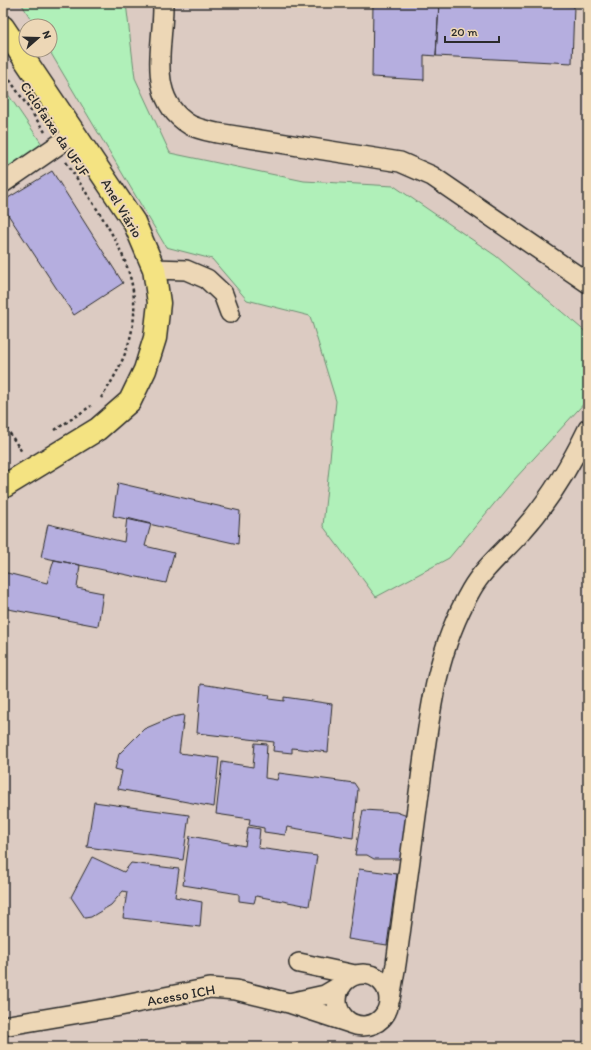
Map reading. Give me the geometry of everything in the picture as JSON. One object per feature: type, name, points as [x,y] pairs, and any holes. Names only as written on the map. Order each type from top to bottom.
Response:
[{"type":"main road","name":"Anel Viário","points":[[3,27],[134,222],[154,269],[159,304],[155,338],[145,370],[130,401],[98,429],[3,487]]},
{"type":"street","points":[[163,3],[158,55],[162,90],[172,111],[191,126],[216,133],[400,162],[418,169],[432,176],[588,283]]},
{"type":"street","points":[[3,183],[74,134]]},
{"type":"street","points":[[154,269],[186,270],[207,279],[223,294],[230,313]]},
{"type":"street","points":[[348,980],[337,1000],[339,1008],[349,1022],[356,1025],[372,1025],[379,1021],[388,1008],[390,1000],[433,693],[448,640],[472,589],[483,573],[524,530],[546,500],[577,450],[588,429]]},
{"type":"street","points":[[294,1002],[308,990],[311,977],[309,971],[299,963],[348,980]]},
{"type":"street","points":[[294,1002],[325,994],[348,980],[363,974],[378,978],[388,991],[390,1000]]},
{"type":"street","name":"Acesso ICH","points":[[3,1026],[115,1007],[210,988],[236,990],[294,1002],[356,1025]]},
{"type":"path","name":"Ciclofaixa da UFJF","points":[[3,70],[113,234],[129,272],[134,293],[134,311],[128,346],[114,380],[100,399]]},
{"type":"path","points":[[52,432],[95,403]]},
{"type":"path","points":[[3,423],[22,452]]},
{"type":"path","points":[[16,456],[28,448]]},
{"type":"shaded area","points":[[3,3],[588,3],[588,1047],[3,1047]]},
{"type":"green space","points":[[21,3],[126,3],[135,78],[170,153],[304,181],[394,186],[496,256],[588,334],[588,399],[513,481],[449,558],[376,597],[323,526],[336,401],[310,316],[247,300],[212,259],[166,247],[54,58],[58,58],[58,18],[30,18]]},
{"type":"green space","points":[[3,87],[44,147],[3,176]]},
{"type":"building","points":[[373,3],[439,3],[436,56],[424,55],[424,80],[372,77]]},
{"type":"building","points":[[439,3],[522,3],[574,6],[572,63],[436,56]]},
{"type":"building","points":[[52,171],[123,283],[74,315],[3,207],[3,201]]},
{"type":"building","points":[[118,483],[240,511],[238,544],[113,516]]},
{"type":"building","points":[[127,518],[151,524],[145,546],[174,553],[166,583],[41,557],[48,524],[124,542]]},
{"type":"building","points":[[54,560],[80,565],[77,588],[103,593],[98,626],[3,608],[3,572],[47,583]]},
{"type":"building","points":[[201,684],[270,695],[269,699],[284,701],[284,697],[332,704],[328,752],[292,748],[292,753],[273,751],[274,742],[197,733]]},
{"type":"building","points":[[184,715],[179,753],[219,758],[214,807],[118,789],[122,771],[115,769],[119,754],[144,729],[172,717]]},
{"type":"building","points":[[255,743],[267,744],[265,778],[277,780],[279,773],[354,783],[358,789],[353,838],[287,827],[285,835],[264,832],[264,828],[249,825],[250,819],[216,814],[222,762],[253,767]]},
{"type":"building","points":[[94,802],[189,815],[183,860],[87,847]]},
{"type":"building","points":[[363,810],[396,812],[413,818],[407,859],[374,859],[367,855],[355,855]]},
{"type":"building","points":[[248,827],[260,829],[258,848],[317,856],[309,906],[256,896],[254,903],[239,901],[239,894],[183,885],[190,836],[245,846]]},
{"type":"building","points":[[92,857],[124,872],[131,863],[179,869],[175,897],[202,902],[200,927],[123,918],[127,892],[123,891],[111,905],[91,917],[85,918],[71,897]]},
{"type":"building","points":[[359,869],[397,874],[387,945],[348,939]]}]
